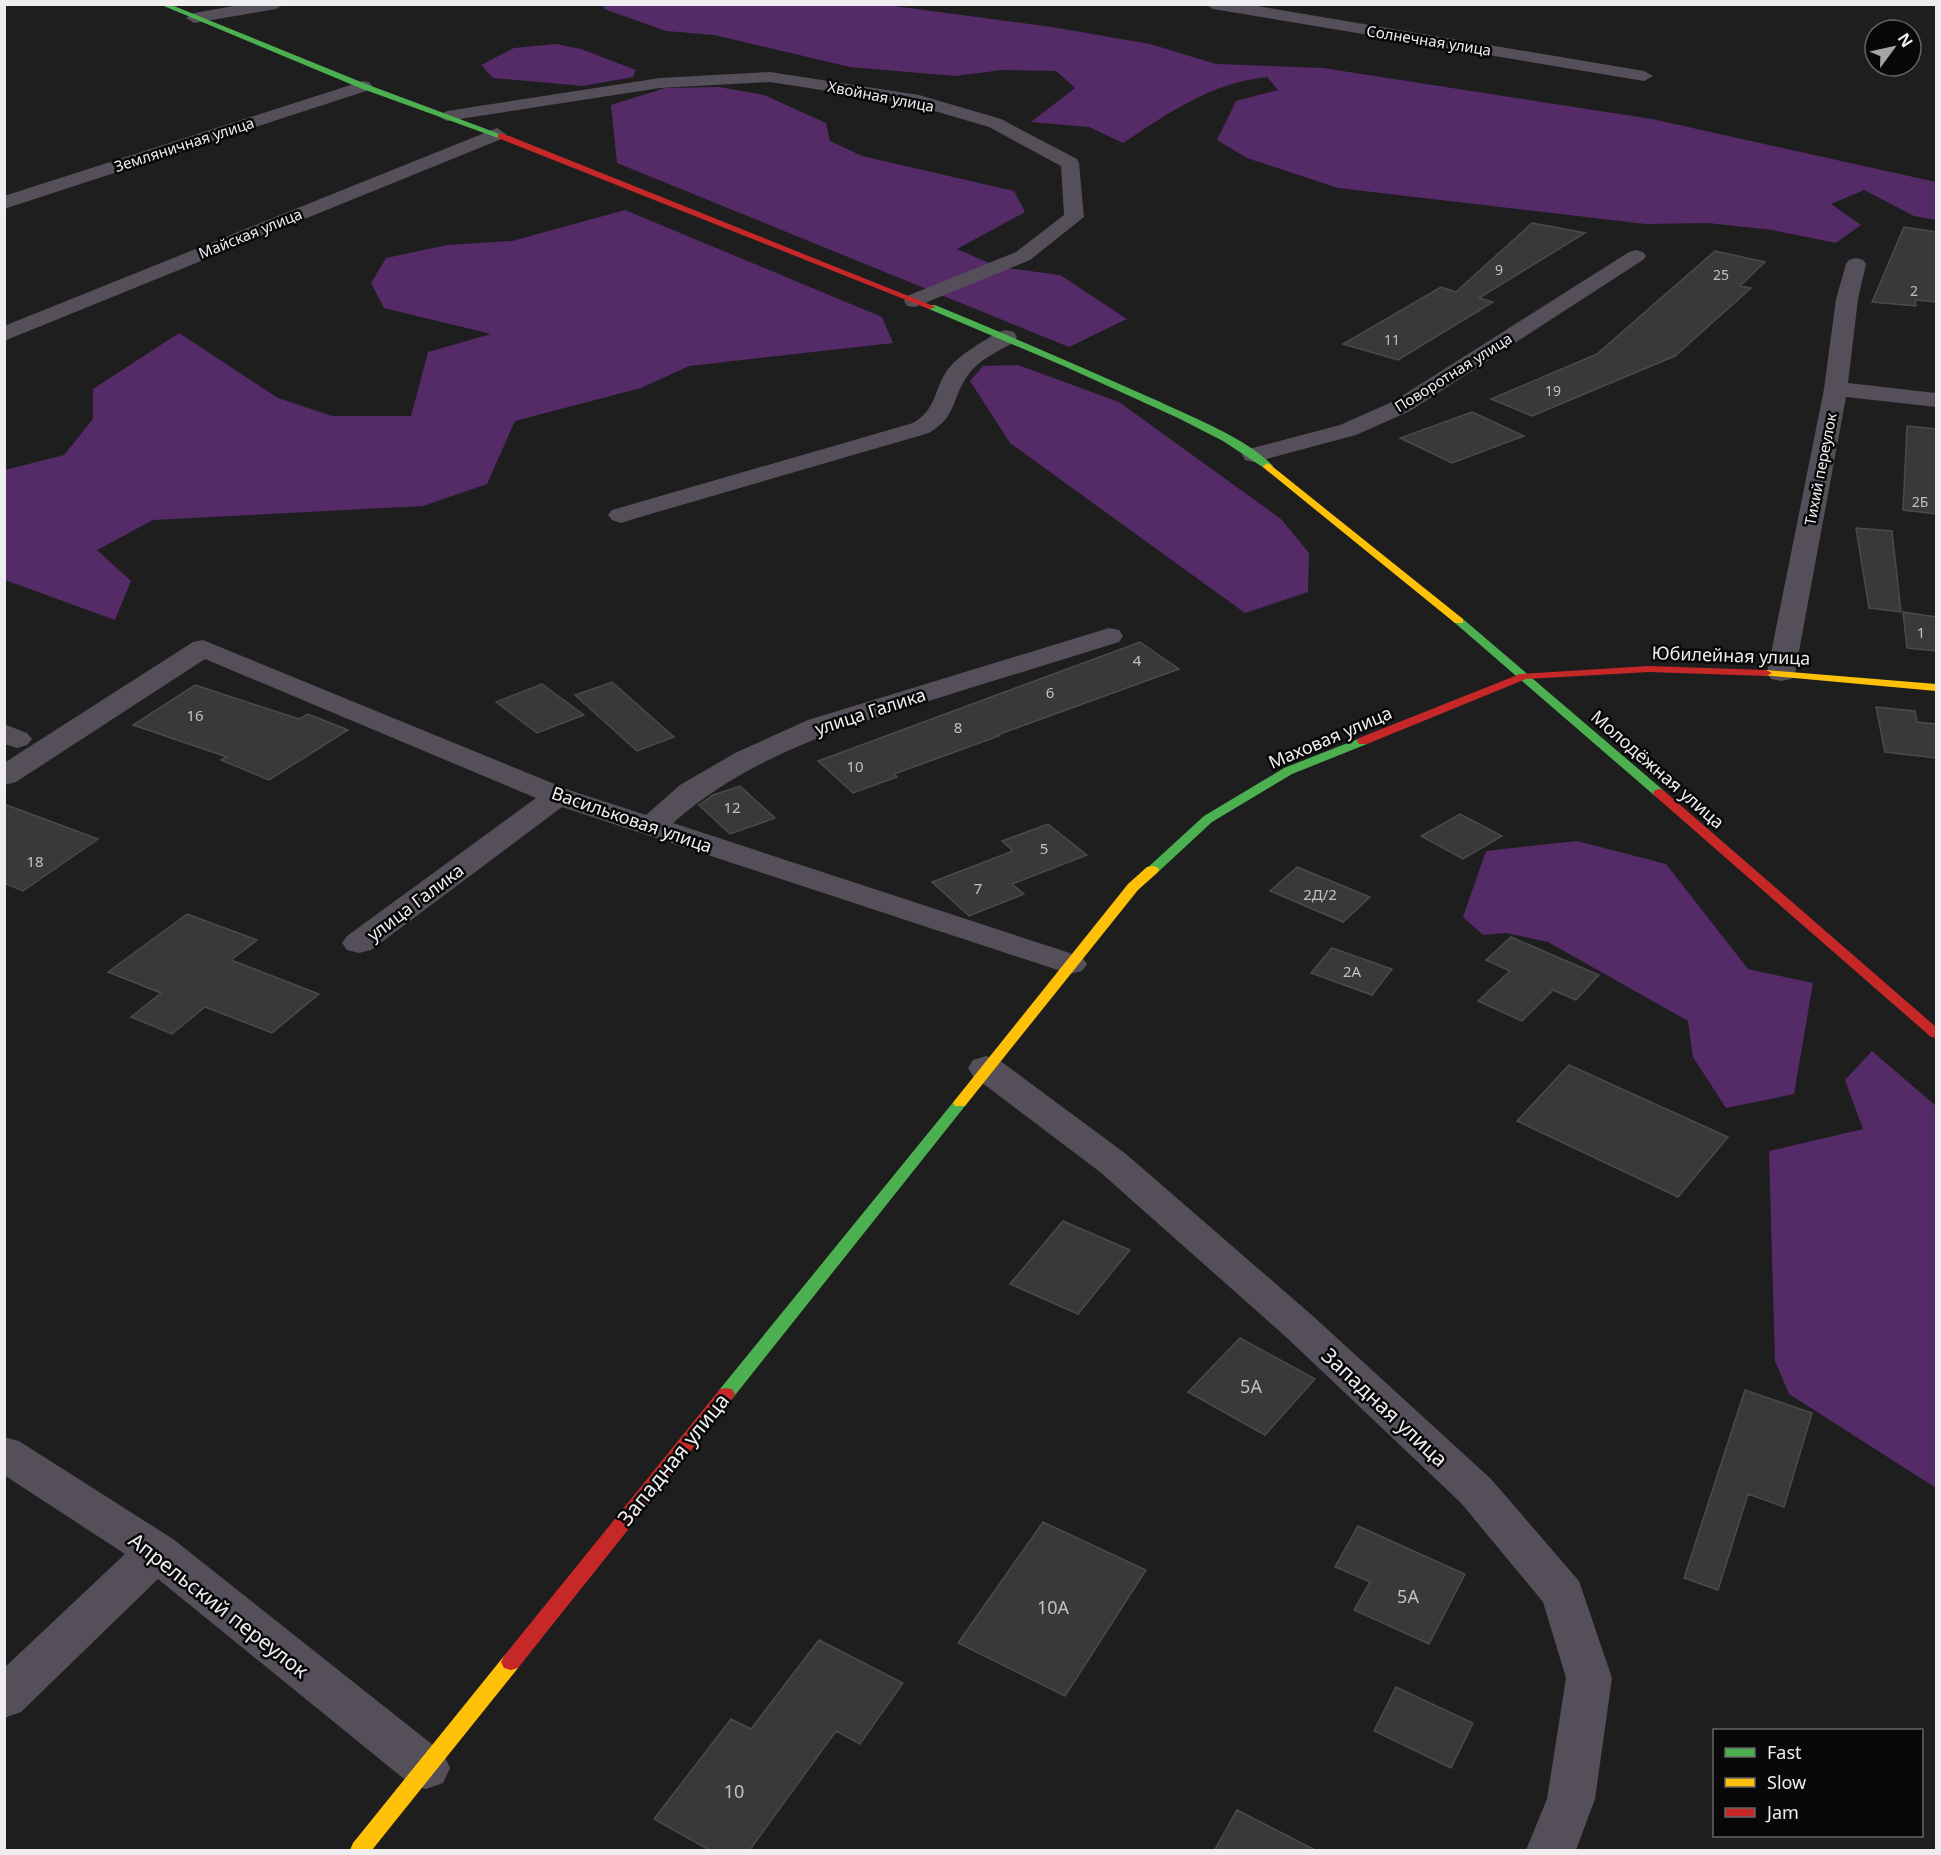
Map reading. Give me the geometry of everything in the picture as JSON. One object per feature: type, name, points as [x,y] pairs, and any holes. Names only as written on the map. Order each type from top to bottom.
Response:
[{"type":"street","name":"Молодёжная улица","points":[[162,4],[363,86],[497,134],[1006,337],[1137,395],[1254,455],[1353,533],[1524,676],[1936,1034]]},
{"type":"street","points":[[194,18],[276,4]]},
{"type":"street","name":"Солнечная улица","points":[[1213,4],[1644,76]]},
{"type":"street","name":"Хвойная улица","points":[[447,116],[511,108],[660,83],[770,77],[913,99],[995,123],[1070,163],[1074,217],[1023,256],[915,302]]},
{"type":"street","name":"Земляничная улица","points":[[4,203],[363,86]]},
{"type":"street","name":"Майская улица","points":[[4,334],[497,134]]},
{"type":"street","name":"Поворотная улица","points":[[1254,455],[1348,430],[1402,406],[1636,256]]},
{"type":"street","name":"Тихий переулок","points":[[1781,673],[1836,389],[1847,299],[1856,264]]},
{"type":"street","points":[[621,515],[909,432],[936,422],[942,411],[950,384],[963,366],[1006,337]]},
{"type":"street","points":[[1836,389],[1936,400]]},
{"type":"street","name":"улица Галика","points":[[651,826],[691,791],[746,759],[818,726],[1109,636]]},
{"type":"street","name":"Васильковая улица","points":[[5,776],[203,648],[558,796],[1070,964]]},
{"type":"street","name":"Юбилейная улица","points":[[1524,676],[1649,669],[1781,673],[1936,688]]},
{"type":"street","name":"Маховая улица","points":[[1070,964],[1133,886],[1208,819],[1288,771],[1524,676]]},
{"type":"street","name":"улица Галика","points":[[359,943],[558,796]]},
{"type":"street","name":"Западная улица","points":[[360,1851],[986,1068],[1017,1034],[1070,964]]},
{"type":"street","name":"Западная улица","points":[[986,1068],[1113,1163],[1300,1327],[1476,1491],[1563,1594],[1589,1678],[1571,1799],[1551,1851]]},
{"type":"street","name":"Апрельский переулок","points":[[4,1453],[157,1552],[426,1768]]},
{"type":"street","points":[[4,1698],[157,1552]]},
{"type":"shaded area","points":[[605,4],[879,4],[1052,27],[1150,44],[1216,64],[1323,68],[1652,119],[1936,182],[1936,220],[1914,216],[1864,190],[1831,204],[1861,225],[1836,243],[1772,230],[1708,223],[1645,224],[1338,188],[1247,158],[1217,140],[1236,101],[1278,90],[1267,77],[1227,86],[1191,101],[1123,143],[1089,127],[1031,122],[1075,88],[1056,71],[1003,70],[955,76],[850,67],[714,35],[666,31],[604,9]]},
{"type":"shaded area","points":[[556,44],[581,49],[636,70],[633,77],[583,86],[493,78],[481,65],[514,48]]},
{"type":"shaded area","points":[[719,87],[764,95],[826,123],[830,141],[862,156],[1014,191],[1025,212],[957,249],[998,267],[1060,275],[1127,319],[1069,347],[617,163],[611,105],[665,88]]},
{"type":"shaded area","points":[[625,210],[882,317],[893,343],[689,366],[641,388],[515,421],[487,484],[423,506],[153,520],[97,550],[131,581],[115,620],[5,580],[5,470],[64,455],[93,419],[93,389],[179,333],[278,398],[332,416],[411,416],[428,352],[491,334],[384,308],[371,283],[386,258],[447,245],[512,241]]},
{"type":"shaded area","points":[[1018,365],[1119,402],[1281,519],[1309,553],[1308,592],[1245,613],[1010,443],[970,381],[983,366]]},
{"type":"shaded area","points":[[1577,841],[1666,864],[1748,969],[1813,983],[1794,1094],[1726,1108],[1693,1057],[1688,1021],[1548,942],[1506,933],[1483,935],[1463,917],[1486,851]]},
{"type":"shaded area","points":[[1872,1051],[1936,1106],[1936,1488],[1789,1394],[1775,1361],[1769,1151],[1863,1129],[1845,1080]]},
{"type":"building","points":[[1532,223],[1585,233],[1479,298],[1493,302],[1398,360],[1343,344],[1441,287],[1456,292]]},
{"type":"building","points":[[1904,227],[1936,232],[1936,302],[1915,300],[1916,306],[1872,302]]},
{"type":"building","points":[[1715,251],[1765,262],[1740,286],[1751,288],[1675,356],[1532,416],[1491,399],[1597,354]]},
{"type":"building","points":[[1472,412],[1524,436],[1452,463],[1400,438]]},
{"type":"building","points":[[1907,426],[1936,429],[1936,514],[1903,510]]},
{"type":"building","points":[[1856,528],[1892,531],[1901,612],[1869,608]]},
{"type":"building","points":[[1903,612],[1936,617],[1936,651],[1907,648]]},
{"type":"building","points":[[1140,642],[1179,669],[894,774],[897,777],[853,793],[818,761]]},
{"type":"building","points":[[612,682],[674,737],[637,751],[575,695]]},
{"type":"building","points":[[542,684],[584,715],[537,733],[496,702]]},
{"type":"building","points":[[195,685],[299,719],[308,714],[348,730],[269,780],[221,760],[227,757],[133,725]]},
{"type":"building","points":[[1876,707],[1915,711],[1917,722],[1936,724],[1936,758],[1885,752]]},
{"type":"building","points":[[740,786],[775,818],[730,834],[699,805],[713,795]]},
{"type":"building","points":[[4,804],[98,839],[23,891],[4,883]]},
{"type":"building","points":[[1460,814],[1502,836],[1463,859],[1421,836]]},
{"type":"building","points":[[1048,824],[1087,855],[1012,884],[1024,894],[969,916],[932,882],[1013,851],[1002,841]]},
{"type":"building","points":[[1297,867],[1370,897],[1343,922],[1270,891]]},
{"type":"building","points":[[187,914],[257,940],[231,960],[319,994],[272,1033],[205,1007],[172,1034],[131,1017],[161,993],[108,972]]},
{"type":"building","points":[[1511,937],[1599,975],[1576,1000],[1553,990],[1522,1021],[1478,1001],[1510,971],[1486,960]]},
{"type":"building","points":[[1332,948],[1392,969],[1372,995],[1311,973]]},
{"type":"building","points":[[1569,1065],[1728,1137],[1678,1197],[1517,1121]]},
{"type":"building","points":[[1063,1221],[1130,1250],[1078,1314],[1010,1284]]},
{"type":"building","points":[[1240,1338],[1315,1379],[1265,1435],[1188,1392]]},
{"type":"building","points":[[1745,1390],[1812,1413],[1784,1507],[1748,1494],[1718,1590],[1684,1578]]},
{"type":"building","points":[[1043,1522],[1146,1570],[1065,1696],[958,1643]]},
{"type":"building","points":[[1358,1526],[1465,1574],[1429,1644],[1354,1610],[1370,1582],[1335,1567]]},
{"type":"building","points":[[819,1640],[903,1683],[860,1744],[836,1731],[749,1851],[711,1851],[654,1819],[731,1719],[751,1729]]},
{"type":"building","points":[[1396,1687],[1473,1723],[1451,1768],[1374,1731]]},
{"type":"building","points":[[1237,1810],[1317,1851],[1214,1851]]},
{"type":"traffic: fast","points":[[162,4],[363,86],[501,136]]},
{"type":"traffic: fast","points":[[932,307],[1070,365],[1181,416],[1226,439],[1268,466]]},
{"type":"traffic: fast","points":[[1459,621],[1659,793]]},
{"type":"traffic: fast","points":[[1152,870],[1208,819],[1288,771],[1363,741]]},
{"type":"traffic: fast","points":[[726,1394],[960,1103]]},
{"type":"traffic: slow","points":[[1268,466],[1459,621]]},
{"type":"traffic: slow","points":[[1766,673],[1936,688]]},
{"type":"traffic: slow","points":[[960,1103],[1133,887],[1152,870]]},
{"type":"traffic: slow","points":[[360,1850],[511,1662]]},
{"type":"traffic: jam","points":[[501,136],[932,307]]},
{"type":"traffic: jam","points":[[1363,741],[1524,676],[1649,669],[1766,673]]},
{"type":"traffic: jam","points":[[1659,793],[1936,1034]]},
{"type":"traffic: jam","points":[[511,1662],[726,1394]]}]
